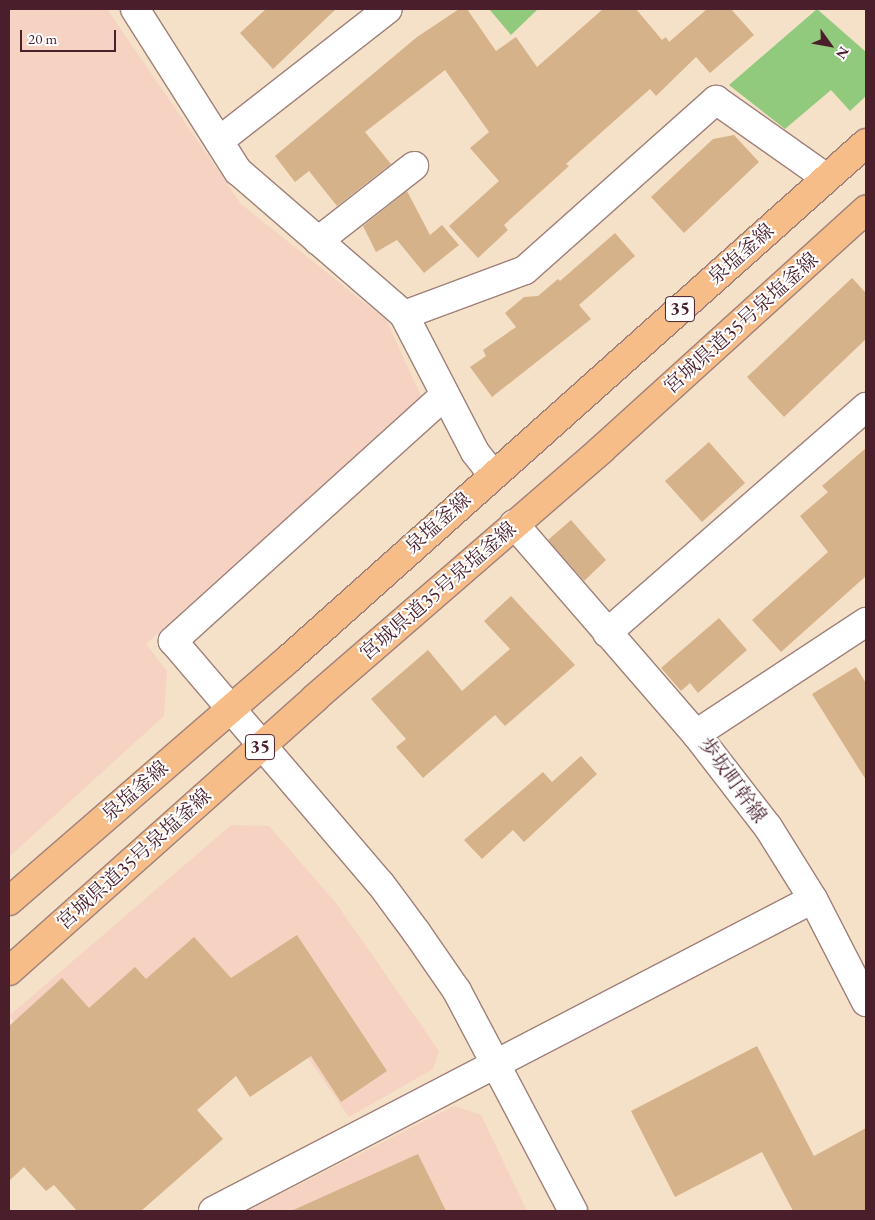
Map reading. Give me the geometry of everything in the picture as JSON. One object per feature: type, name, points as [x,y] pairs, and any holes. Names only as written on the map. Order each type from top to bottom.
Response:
[{"type":"main road","name":"泉塩釜線","points":[[9,901],[231,708],[825,177],[866,143]]},
{"type":"main road","name":"宮城県道35号泉塩釜線","points":[[9,971],[866,210]]},
{"type":"street","points":[[135,9],[238,171],[404,315],[475,452],[492,474]]},
{"type":"street","points":[[218,141],[388,9]]},
{"type":"street","points":[[404,315],[525,270],[716,100],[825,177]]},
{"type":"street","points":[[318,241],[414,166]]},
{"type":"street","points":[[445,395],[173,641],[263,744],[417,933],[457,991],[573,1211]]},
{"type":"street","points":[[607,634],[866,407]]},
{"type":"street","points":[[514,524],[607,634],[696,734]]},
{"type":"street","name":"歩坂町幹線","points":[[866,622],[696,734],[768,826],[812,899],[866,1002]]},
{"type":"street","points":[[213,1211],[812,899]]},
{"type":"shaded area","points":[[9,9],[107,9],[241,204],[386,320],[421,396],[146,644],[167,671],[164,716],[9,857]]},
{"type":"shaded area","points":[[231,825],[269,826],[336,903],[439,1051],[433,1069],[349,1117],[267,999],[115,1134],[9,1016]]},
{"type":"shaded area","points":[[454,1106],[481,1115],[527,1211],[247,1211]]},
{"type":"green space","points":[[489,9],[538,9],[511,35]]},
{"type":"green space","points":[[817,9],[866,52],[866,96],[850,111],[831,90],[785,129],[729,85]]},
{"type":"building","points":[[266,9],[336,9],[273,69],[240,33]]},
{"type":"building","points":[[459,9],[467,9],[496,51],[516,37],[537,67],[603,9],[636,9],[662,40],[666,37],[669,42],[707,9],[731,9],[754,35],[710,73],[696,57],[656,96],[650,89],[566,164],[569,166],[504,225],[508,230],[478,258],[449,226],[499,181],[470,148],[489,132],[445,70],[365,132],[391,164],[337,206],[309,171],[295,182],[275,156],[417,37]]},
{"type":"building","points":[[734,135],[759,162],[684,233],[651,197],[713,139]]},
{"type":"building","points":[[407,191],[430,235],[442,225],[459,245],[424,273],[397,240],[376,252],[363,226]]},
{"type":"building","points":[[615,233],[635,256],[579,305],[591,319],[492,397],[470,367],[486,356],[483,350],[516,327],[505,313],[524,297],[538,296],[558,279],[560,281]]},
{"type":"building","points":[[852,278],[866,293],[866,339],[784,417],[747,377]]},
{"type":"building","points":[[709,442],[745,483],[702,522],[665,481]]},
{"type":"building","points":[[866,448],[866,576],[781,652],[752,620],[828,552],[800,516],[828,492],[822,486]]},
{"type":"building","points":[[571,520],[606,560],[584,581],[548,540]]},
{"type":"building","points":[[511,596],[575,665],[505,726],[495,715],[423,778],[396,747],[406,739],[371,699],[428,650],[462,691],[510,649],[484,621]]},
{"type":"building","points":[[719,618],[747,650],[698,693],[690,683],[681,691],[661,668]]},
{"type":"building","points":[[856,667],[866,683],[866,780],[812,694]]},
{"type":"building","points":[[581,756],[597,774],[524,842],[513,830],[482,859],[464,840],[543,772],[552,782]]},
{"type":"building","points":[[297,935],[387,1071],[341,1102],[311,1056],[250,1097],[236,1076],[197,1110],[223,1139],[141,1211],[77,1211],[54,1185],[46,1191],[24,1167],[9,1181],[9,1026],[62,978],[89,1008],[135,967],[146,979],[194,937],[231,978]]},
{"type":"building","points":[[757,1046],[814,1156],[866,1128],[866,1211],[793,1211],[762,1152],[675,1197],[631,1111]]},
{"type":"building","points":[[418,1154],[446,1211],[291,1211]]}]
